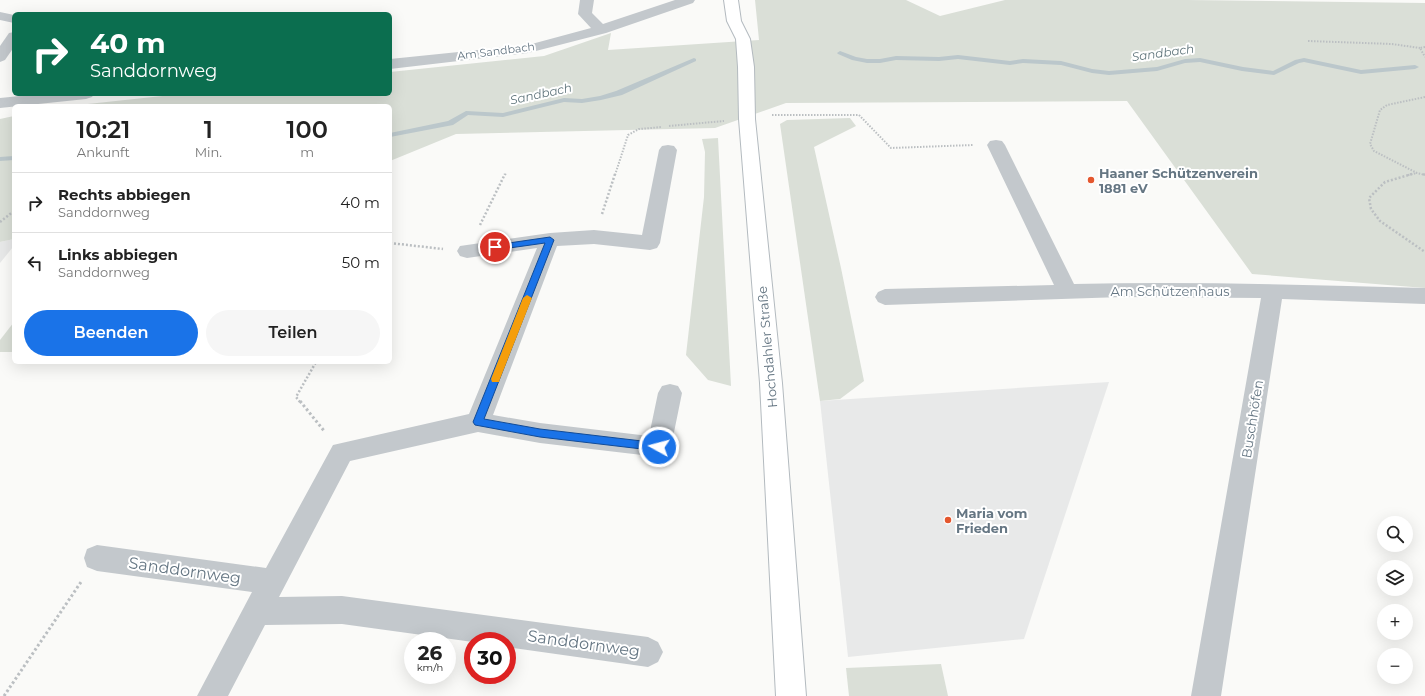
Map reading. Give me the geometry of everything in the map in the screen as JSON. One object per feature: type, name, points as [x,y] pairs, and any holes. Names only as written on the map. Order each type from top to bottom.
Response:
[{"type":"street","points":[[587,0],[585,14],[600,30]]},
{"type":"street","name":"Am Sandbach","points":[[392,64],[528,49],[600,30],[688,0]]},
{"type":"street","name":"Hochdahler Straße","points":[[731,0],[734,21],[743,39],[746,67],[747,119],[771,383],[791,696]]},
{"type":"street","points":[[0,16],[12,19]]},
{"type":"street","points":[[0,57],[12,39]]},
{"type":"street","points":[[0,103],[67,96]]},
{"type":"street","points":[[996,145],[1068,292]]},
{"type":"street","points":[[467,251],[547,249],[594,238],[650,242],[668,150]]},
{"type":"street","points":[[478,422],[547,249]]},
{"type":"street","points":[[1273,291],[1425,296]]},
{"type":"street","name":"Am Schützenhaus","points":[[884,297],[1068,292],[1273,291]]},
{"type":"street","name":"Buschhöfen","points":[[1206,696],[1230,560],[1273,291]]},
{"type":"street","points":[[212,696],[342,452],[478,422],[540,433],[659,447],[670,393]]},
{"type":"street","name":"Sanddornweg","points":[[97,558],[273,582]]},
{"type":"street","name":"Sanddornweg","points":[[258,611],[342,610],[648,652]]},
{"type":"path","points":[[1308,41],[1392,44],[1420,48],[1425,47]]},
{"type":"path","points":[[1420,48],[1425,57]]},
{"type":"path","points":[[1425,97],[1387,106],[1380,110],[1370,144],[1374,151],[1417,174],[1425,176]]},
{"type":"path","points":[[747,119],[768,116],[859,115],[890,148],[977,144],[996,145]]},
{"type":"path","points":[[392,243],[467,251],[506,173]]},
{"type":"path","points":[[1417,174],[1385,182],[1369,198],[1371,209],[1380,221],[1425,252]]},
{"type":"path","points":[[0,222],[12,213]]},
{"type":"path","points":[[315,364],[296,397],[342,452]]},
{"type":"path","points":[[4,696],[97,558]]},
{"type":"shaded area","points":[[755,0],[906,0],[940,16],[1005,0],[1187,0],[1425,3],[1425,288],[1252,274],[1127,101],[786,103],[715,128],[456,134],[392,160],[392,104],[88,104],[162,96],[392,96],[392,72],[544,56],[611,33],[608,50],[759,40]]},
{"type":"shaded area","points":[[12,116],[12,239],[0,242],[0,119]]},
{"type":"shaded area","points":[[850,118],[856,126],[814,147],[864,381],[840,399],[820,401],[780,124],[787,120]]},
{"type":"shaded area","points":[[718,138],[731,386],[708,380],[686,355],[704,197],[705,152],[702,139]]},
{"type":"shaded area","points":[[12,239],[12,248],[0,263],[0,242]]},
{"type":"shaded area","points":[[12,325],[12,352],[0,352],[0,340]]},
{"type":"shaded area","name":"Maria vom Frieden","points":[[1109,382],[1024,639],[848,657],[820,401]]},
{"type":"shaded area","points":[[941,664],[948,696],[849,696],[846,668]]},
{"type":"waterway","name":"Sandbach","points":[[840,53],[854,59],[867,61],[880,61],[896,58],[939,59],[958,57],[1010,63],[1023,61],[1061,63],[1092,71],[1109,73],[1157,69],[1185,61],[1200,60],[1242,69],[1274,73],[1297,61],[1304,60],[1361,72],[1415,67]]},
{"type":"waterway","name":"Sandbach","points":[[392,135],[450,123],[466,113],[503,115],[564,100],[582,101],[601,98],[619,93],[694,60]]},
{"type":"waterway","name":"Sandbach","points":[[0,159],[12,158]]},
{"type":"slow traffic","points":[[495,379],[527,298]]},
{"type":"place","name":"Haaner Schützenverein 1881 eV","points":[[1091,180]]},
{"type":"place","name":"Maria vom Frieden","points":[[948,520]]},
{"type":"route","points":[[495,247],[550,240],[478,422],[540,433],[659,447]]}]
